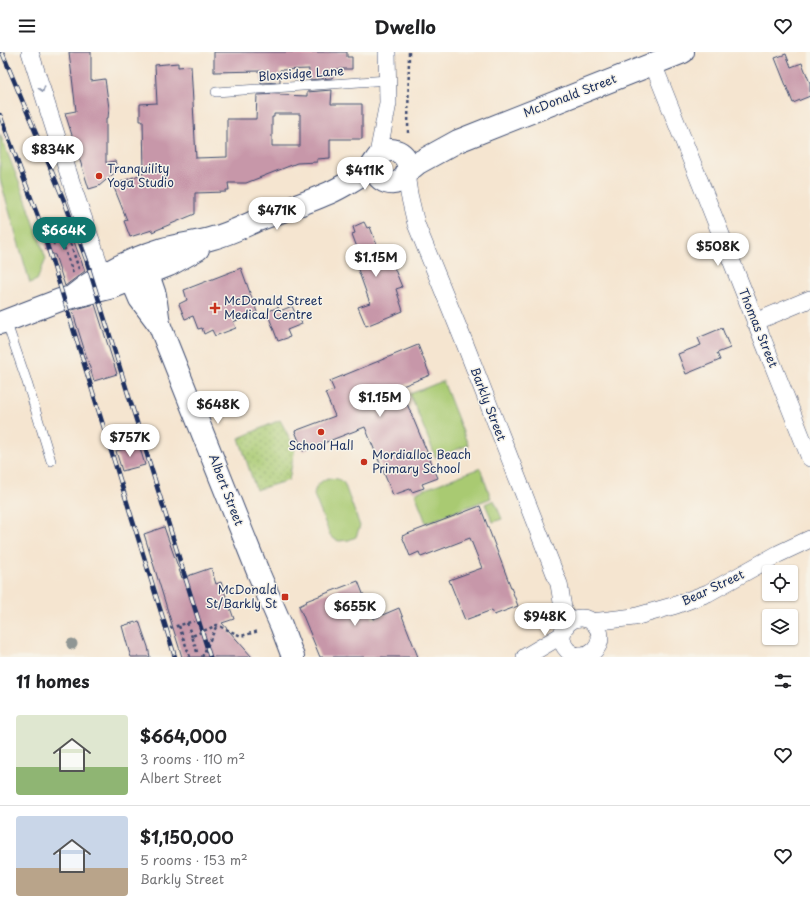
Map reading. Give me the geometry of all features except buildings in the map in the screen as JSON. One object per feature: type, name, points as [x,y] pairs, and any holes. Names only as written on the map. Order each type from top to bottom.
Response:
[{"type":"street","points":[[30,52],[74,191],[101,269],[105,273]]},
{"type":"street","name":"Barkly Street","points":[[388,52],[388,103],[380,171],[416,224]]},
{"type":"street","name":"McDonald Street","points":[[404,163],[458,140],[683,52]]},
{"type":"street","name":"Thomas Street","points":[[653,64],[810,458]]},
{"type":"street","name":"Barkly Street","points":[[388,103],[393,132],[404,163],[416,224],[559,584],[570,644]]},
{"type":"street","points":[[73,286],[98,291],[137,269],[162,250],[213,239],[330,192],[367,170],[380,171],[392,183],[399,182],[404,163],[394,150],[387,151],[381,154],[380,171]]},
{"type":"street","points":[[3,322],[73,286],[88,283],[105,273],[137,269]]},
{"type":"street","name":"Albert Street","points":[[137,269],[155,295],[159,324],[293,657]]},
{"type":"street","points":[[755,322],[810,299]]},
{"type":"street","name":"Bear Street","points":[[587,620],[634,617],[676,605],[708,593],[778,554],[810,539]]},
{"type":"street","name":"Barkly Street","points":[[559,584],[587,620]]},
{"type":"street","name":"Bear Street","points":[[597,648],[634,617]]},
{"type":"street","points":[[587,620],[599,631],[597,648],[584,656],[570,644],[570,621],[587,620]]},
{"type":"street","points":[[528,656],[570,644]]},
{"type":"lane","name":"Bloxsidge Lane","points":[[216,92],[388,80]]},
{"type":"lane","points":[[3,322],[26,379],[51,461]]},
{"type":"path","points":[[408,133],[409,52]]},
{"type":"path","points":[[73,286],[62,241],[54,244],[52,240],[51,235],[56,226],[60,224],[64,225],[76,261]]},
{"type":"path","points":[[170,628],[194,621]]},
{"type":"path","points":[[187,623],[197,652],[192,636],[217,625],[241,636],[259,631]]},
{"type":"path","points":[[202,657],[217,625]]},
{"type":"path","points":[[179,626],[190,657]]},
{"type":"green space","points":[[0,134],[26,200],[46,259],[37,280],[30,283],[0,179]]},
{"type":"green space","points":[[443,381],[468,445],[436,458],[410,394]]},
{"type":"green space","points":[[280,420],[295,448],[289,480],[256,490],[239,438]]},
{"type":"green space","points":[[480,468],[491,498],[426,523],[415,493]]},
{"type":"green space","points":[[328,478],[338,479],[344,483],[360,526],[356,537],[349,540],[339,541],[330,535],[314,495],[315,489],[318,485]]},
{"type":"green space","points":[[494,500],[502,519],[493,522],[485,504]]},
{"type":"railway","points":[[2,52],[65,203],[86,259],[210,657]]},
{"type":"railway","points":[[0,115],[40,222],[175,657]]},
{"type":"place","name":"Tranquility Yoga Studio","points":[[99,176]]},
{"type":"place","name":"McDonald Street Medical Centre","points":[[215,308]]},
{"type":"place","name":"School Hall","points":[[321,432]]},
{"type":"place","name":"Mordialloc Beach Primary School","points":[[364,462]]},
{"type":"place","name":"McDonald St/Barkly St","points":[[285,597]]}]
